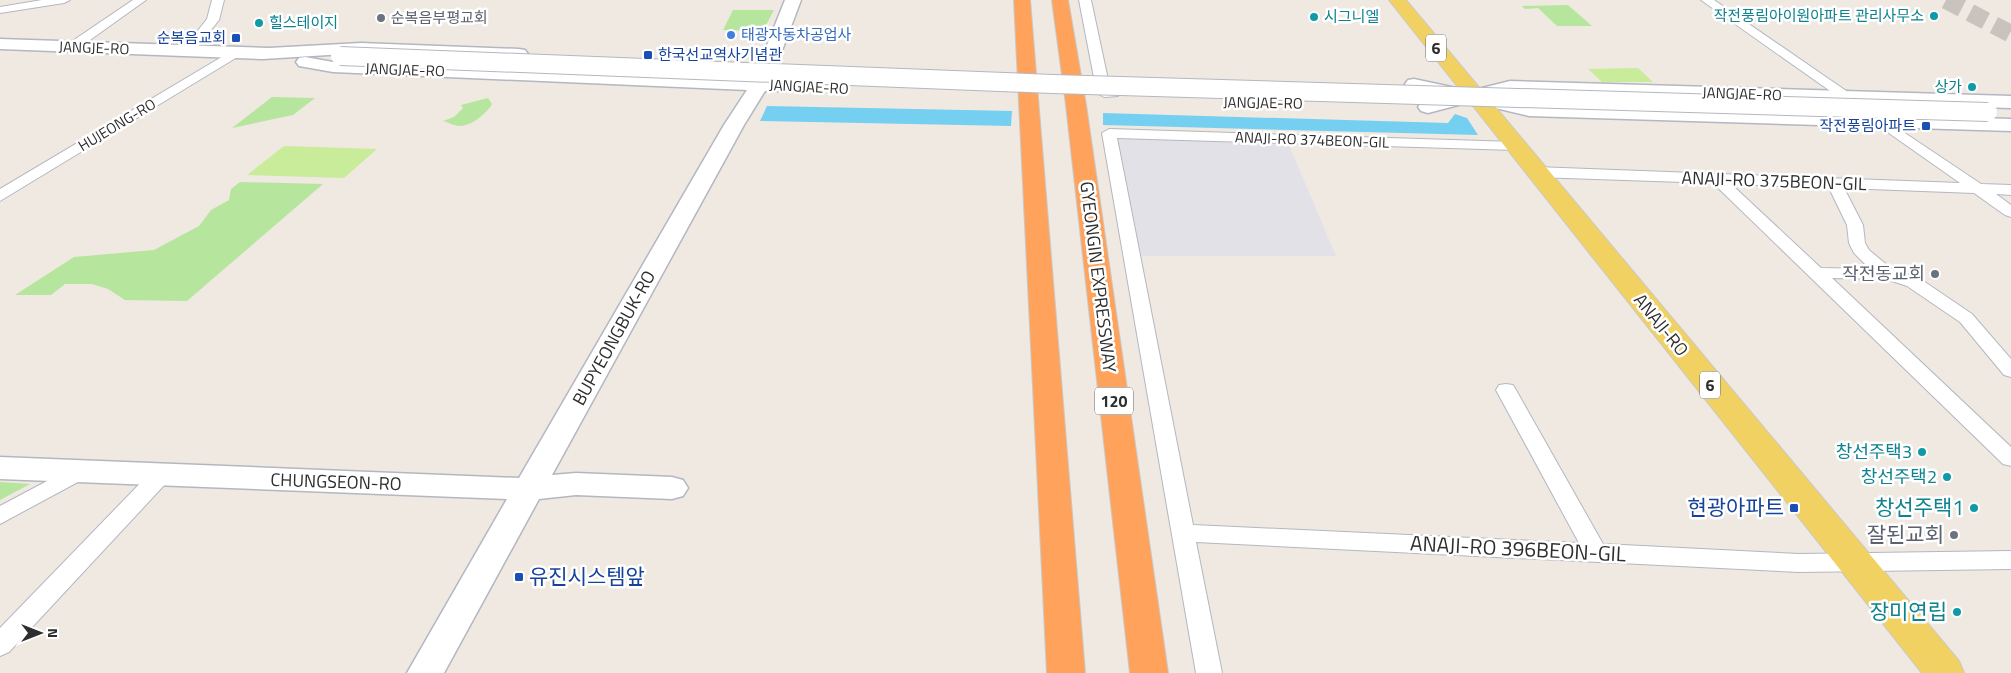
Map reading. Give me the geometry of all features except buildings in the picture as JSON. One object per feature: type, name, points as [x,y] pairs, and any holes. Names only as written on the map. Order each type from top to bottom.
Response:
[{"type":"highway","points":[[1022,0],[1066,673]]},
{"type":"highway","name":"GYEONGIN EXPRESSWAY","points":[[1060,0],[1077,116],[1149,673]]},
{"type":"main road","name":"BUPYEONGBUK-RO","points":[[425,673],[527,489],[734,125],[765,74],[793,0]]},
{"type":"main road","name":"ANAJI-RO","points":[[1396,0],[1945,673]]},
{"type":"main road","name":"JANGJE-RO","points":[[0,44],[340,56]]},
{"type":"main road","name":"JANGJAE-RO","points":[[263,54],[333,67],[765,74],[809,66],[988,72],[1053,84],[1111,100],[1428,107],[1510,87],[2011,102]]},
{"type":"main road","name":"JANGJAE-RO","points":[[340,56],[1053,84],[2011,113]]},
{"type":"main road","name":"JANGJAE-RO","points":[[765,74],[796,87],[987,94],[1110,75],[1414,84],[1529,110],[2011,125]]},
{"type":"main road","name":"CHUNGSEON-RO","points":[[0,468],[527,489],[576,484],[672,488]]},
{"type":"street","points":[[0,10],[64,0]]},
{"type":"street","points":[[72,47],[140,0]]},
{"type":"street","points":[[188,51],[213,20],[218,0]]},
{"type":"street","points":[[1085,0],[1104,93],[1425,101],[1475,97]]},
{"type":"street","points":[[1707,0],[1848,97]]},
{"type":"street","name":"HUJEONG-RO","points":[[0,196],[235,53]]},
{"type":"street","points":[[1881,121],[2011,212]]},
{"type":"street","name":"ANAJI-RO 374BEON-GIL","points":[[1183,533],[1109,133],[1515,146]]},
{"type":"street","name":"ANAJI-RO 375BEON-GIL","points":[[1536,172],[2011,190]]},
{"type":"street","points":[[1717,179],[2011,459]]},
{"type":"street","points":[[1834,183],[1855,225],[1857,244],[1862,253],[1887,274]]},
{"type":"street","points":[[1815,273],[1887,274],[1914,282],[1966,318],[2007,361]]},
{"type":"street","points":[[1506,390],[1596,553]]},
{"type":"street","points":[[0,516],[82,471]]},
{"type":"street","points":[[0,645],[160,475]]},
{"type":"street","points":[[1183,533],[1209,673]]},
{"type":"street","name":"ANAJI-RO 396BEON-GIL","points":[[1183,533],[1799,563],[1854,562]]},
{"type":"street","points":[[1854,562],[2011,560]]},
{"type":"shaded area","points":[[1131,138],[1289,145],[1336,256],[1132,256],[1117,141]]},
{"type":"green space","points":[[1568,5],[1592,26],[1557,26],[1538,8],[1525,9],[1522,6]]},
{"type":"green space","points":[[733,10],[774,10],[763,31],[723,30]]},
{"type":"green space","points":[[1638,68],[1653,82],[1602,82],[1588,69]]},
{"type":"green space","points":[[272,97],[315,98],[293,115],[232,128]]},
{"type":"green space","points":[[488,98],[492,104],[474,122],[459,126],[443,121],[454,117],[463,108],[461,105]]},
{"type":"green space","points":[[284,146],[377,149],[344,178],[247,175]]},
{"type":"green space","points":[[240,182],[323,184],[187,301],[125,300],[108,289],[92,284],[65,284],[51,295],[15,295],[74,257],[154,250],[199,226],[211,210],[229,200],[231,189]]},
{"type":"green space","points":[[0,482],[30,484],[0,500]]},
{"type":"water","points":[[767,106],[1012,111],[1011,126],[760,121]]},
{"type":"water","points":[[1103,113],[1448,123],[1455,114],[1467,118],[1478,135],[1103,125]]},
{"type":"tunnel","points":[[1946,0],[2011,34]]},
{"type":"place","name":"작전풍림아이원아파트 관리사무소","points":[[1934,16]]},
{"type":"place","name":"시그니엘","points":[[1314,17]]},
{"type":"place","name":"순복음부평교회","points":[[381,18]]},
{"type":"place","name":"힐스테이지","points":[[259,23]]},
{"type":"place","name":"태광자동차공업사","points":[[731,35]]},
{"type":"place","name":"순복음교회","points":[[236,38]]},
{"type":"place","name":"한국선교역사기념관","points":[[648,55]]},
{"type":"place","name":"상가","points":[[1972,87]]},
{"type":"place","name":"작전풍림아파트","points":[[1926,126]]},
{"type":"place","name":"작전동교회","points":[[1935,274]]},
{"type":"place","name":"창선주택3","points":[[1922,452]]},
{"type":"place","name":"창선주택2","points":[[1947,477]]},
{"type":"place","name":"현광아파트","points":[[1794,508]]},
{"type":"place","name":"창선주택1","points":[[1974,508]]},
{"type":"place","name":"잘된교회","points":[[1954,535]]},
{"type":"place","name":"유진시스템앞","points":[[519,577]]},
{"type":"place","name":"장미연립","points":[[1957,612]]}]
